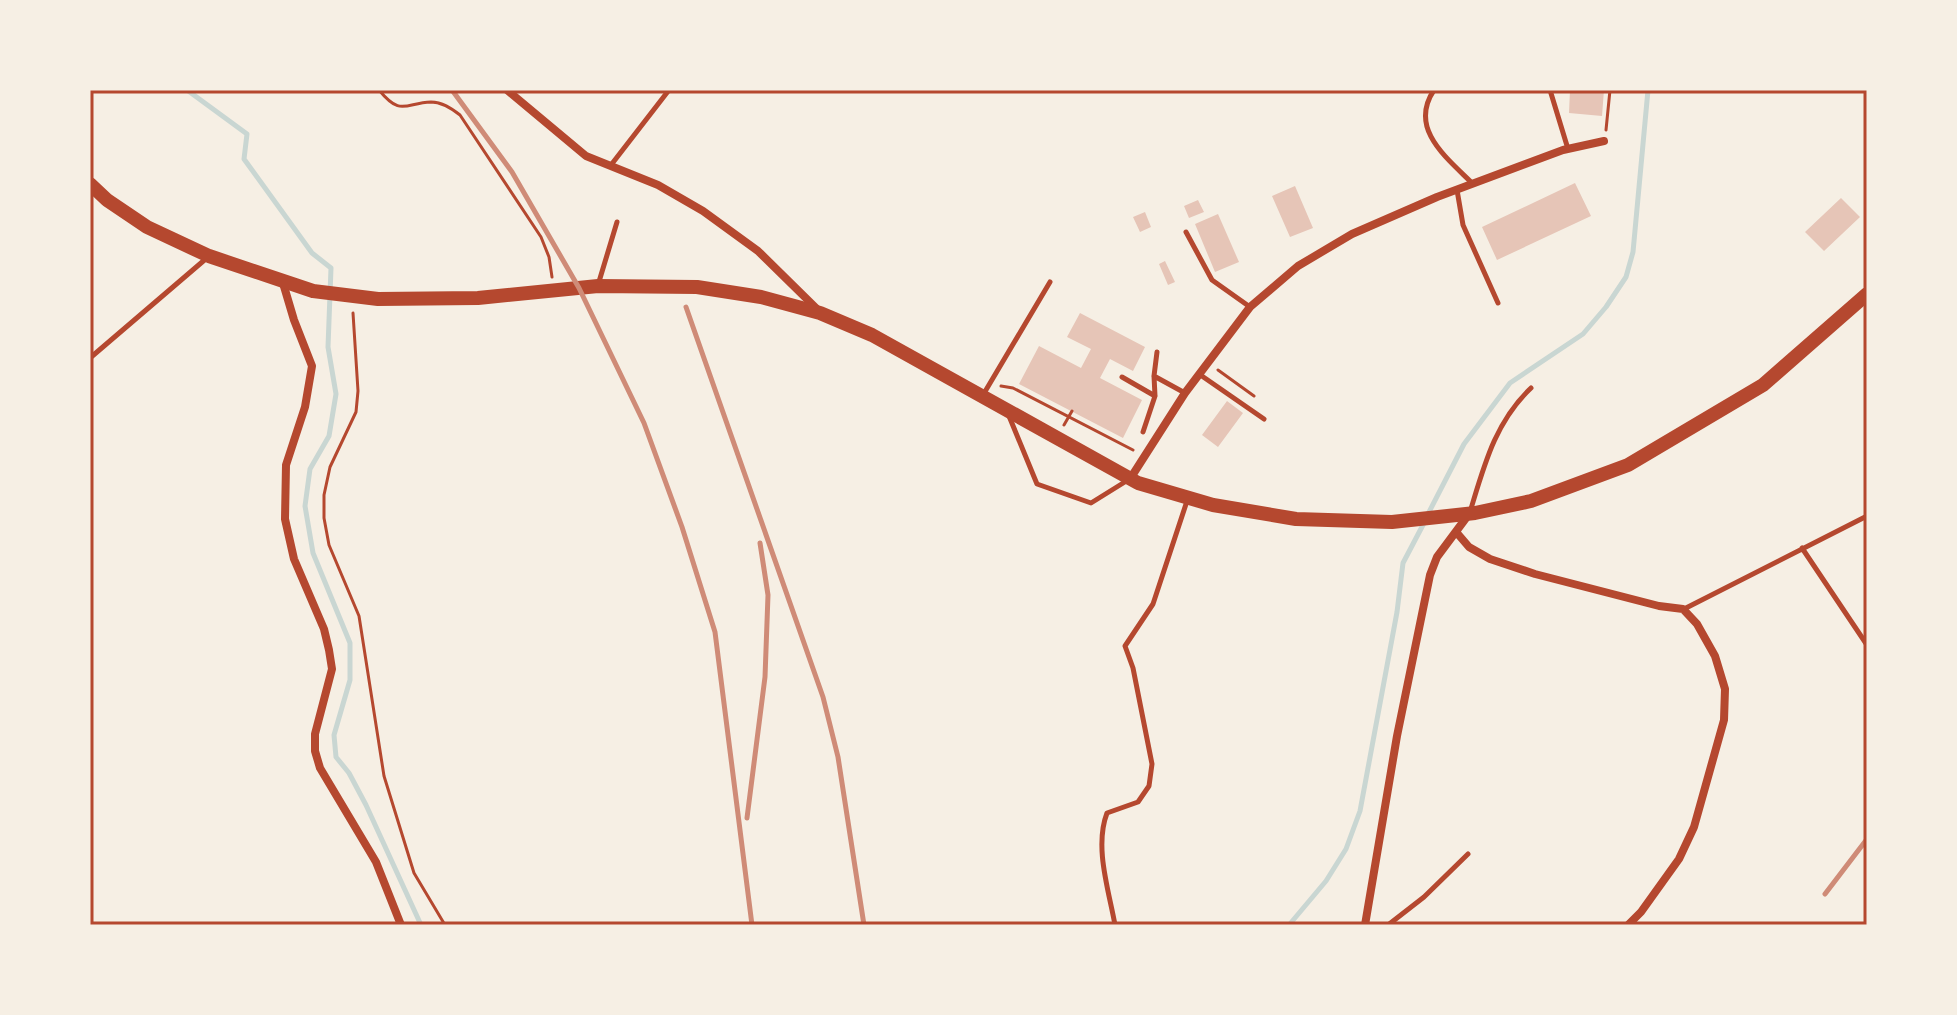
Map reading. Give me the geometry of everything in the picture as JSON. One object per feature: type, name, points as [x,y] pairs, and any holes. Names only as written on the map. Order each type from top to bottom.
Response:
[{"type":"street","points":[[507,90],[586,156],[658,185],[703,211],[758,251],[820,313]]},
{"type":"street","points":[[1130,479],[1185,393],[1250,307],[1298,266],[1352,234],[1457,190],[1568,149],[1604,141]]},
{"type":"street","points":[[90,184],[107,200],[147,227],[209,256],[313,291],[347,296],[478,298],[598,286],[697,287],[761,297],[820,313],[872,335],[1130,479],[1213,505],[1296,519],[1392,522],[1469,513],[1531,501],[1628,465],[1763,385],[1867,294]]},
{"type":"street","points":[[283,283],[312,366],[305,407],[286,465],[285,519],[294,559],[324,629],[332,669],[315,734],[315,751],[320,768],[376,862],[401,925]]},
{"type":"street","points":[[1365,925],[1397,736],[1430,575],[1437,557],[1469,513]]},
{"type":"street","points":[[1457,533],[1469,547],[1490,559],[1659,606],[1683,609],[1697,624],[1715,656],[1725,689],[1724,720],[1694,827],[1679,859],[1628,925]]},
{"type":"lane","points":[[611,165],[669,90]]},
{"type":"lane","points":[[1434,90],[1426,102],[1425,121],[1431,139],[1473,184]]},
{"type":"lane","points":[[1550,90],[1568,149]]},
{"type":"lane","points":[[1457,190],[1463,225],[1498,303]]},
{"type":"lane","points":[[598,286],[617,222]]},
{"type":"lane","points":[[1186,232],[1212,280],[1250,307]]},
{"type":"lane","points":[[90,358],[209,256]]},
{"type":"lane","points":[[982,397],[1050,282]]},
{"type":"lane","points":[[1143,432],[1155,396],[1157,352]]},
{"type":"lane","points":[[1199,374],[1264,419]]},
{"type":"lane","points":[[1154,376],[1185,393]]},
{"type":"lane","points":[[1122,377],[1155,396]]},
{"type":"lane","points":[[1469,513],[1498,429],[1513,404],[1531,388]]},
{"type":"lane","points":[[1007,411],[1037,484],[1091,503],[1130,479]]},
{"type":"lane","points":[[1115,925],[1102,852],[1102,826],[1107,813],[1138,802],[1149,786],[1152,764],[1133,668],[1125,646],[1153,604],[1188,497]]},
{"type":"lane","points":[[1683,609],[1867,516]]},
{"type":"lane","points":[[1802,548],[1867,645]]},
{"type":"lane","points":[[1388,925],[1424,897],[1468,854]]},
{"type":"path","points":[[379,90],[395,105],[407,108],[433,102],[447,105],[460,115],[541,237],[549,257],[554,290]]},
{"type":"path","points":[[1604,141],[1610,90]]},
{"type":"path","points":[[347,296],[358,391],[356,412],[330,467],[324,495],[324,518],[329,545],[359,616],[384,776],[414,873],[445,925]]},
{"type":"path","points":[[1208,362],[1262,402]]},
{"type":"path","points":[[1013,388],[1133,450]]},
{"type":"building","points":[[1570,90],[1604,90],[1602,116],[1569,113]]},
{"type":"building","points":[[1575,183],[1591,216],[1497,260],[1482,227]]},
{"type":"building","points":[[1295,186],[1313,228],[1290,237],[1272,196]]},
{"type":"building","points":[[1841,198],[1860,217],[1824,251],[1805,232]]},
{"type":"building","points":[[1198,200],[1204,212],[1189,218],[1184,206]]},
{"type":"building","points":[[1145,212],[1151,227],[1140,232],[1133,217]]},
{"type":"building","points":[[1218,214],[1239,262],[1215,272],[1195,224]]},
{"type":"building","points":[[1165,261],[1175,282],[1168,285],[1159,264]]},
{"type":"building","points":[[1080,313],[1145,347],[1133,371],[1110,359],[1100,378],[1142,400],[1123,438],[1019,384],[1039,346],[1081,368],[1091,349],[1067,337]]},
{"type":"building","points":[[1227,401],[1243,413],[1218,447],[1202,435]]},
{"type":"waterway","points":[[187,90],[247,134],[244,159],[312,253],[331,268],[328,347],[336,394],[329,436],[310,469],[305,506],[313,553],[350,643],[350,680],[334,735],[336,757],[349,773],[366,805],[421,925]]},
{"type":"waterway","points":[[1428,514],[1464,444],[1510,383],[1583,334],[1626,277],[1633,252],[1648,90]]},
{"type":"waterway","points":[[1289,925],[1326,881],[1346,849],[1360,811],[1397,612],[1403,563],[1424,523]]},
{"type":"railway","points":[[452,90],[512,172],[579,288],[644,423],[682,527],[715,632],[752,925]]},
{"type":"railway","points":[[686,307],[823,697],[838,757],[864,925]]},
{"type":"railway","points":[[747,818],[765,677],[768,595],[760,543]]},
{"type":"railway","points":[[1825,894],[1867,839]]}]
